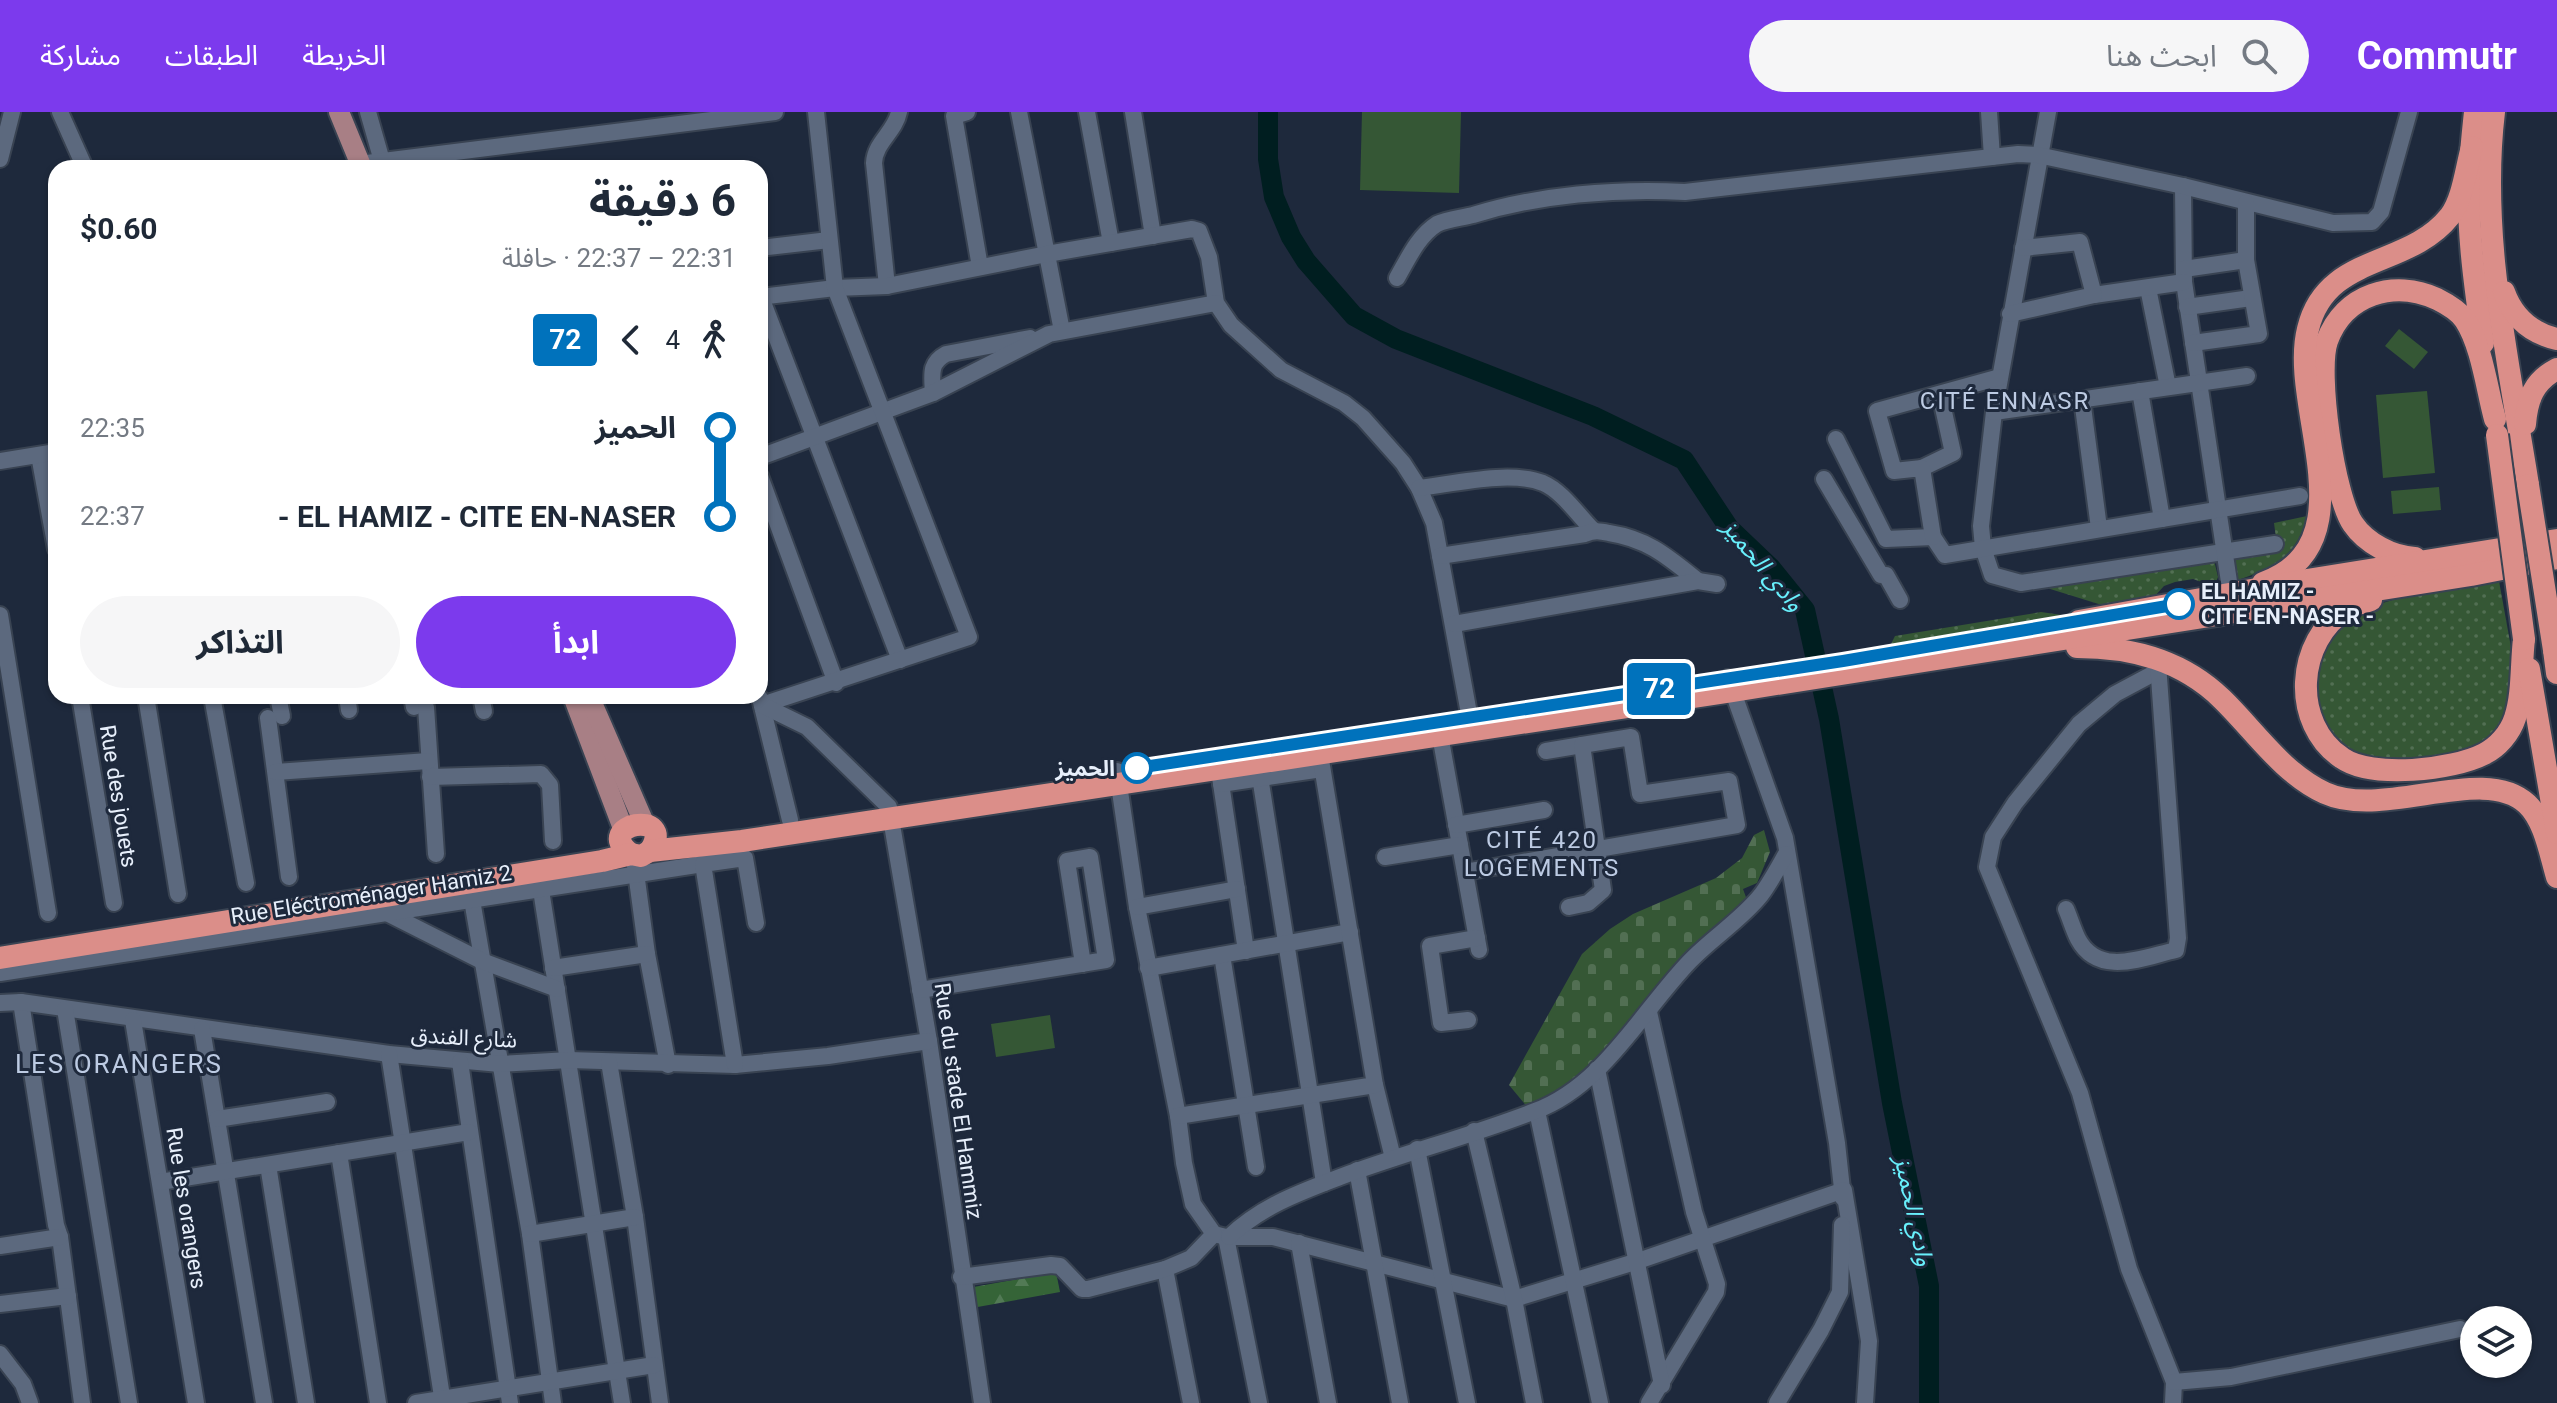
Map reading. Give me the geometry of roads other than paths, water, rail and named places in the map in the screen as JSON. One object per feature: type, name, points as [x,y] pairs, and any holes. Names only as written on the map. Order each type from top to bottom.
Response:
[{"type":"highway","points":[[2475,112],[2469,212],[2475,279],[2524,639],[2557,833]]},
{"type":"highway","points":[[2494,112],[2491,138],[2495,268],[2557,673]]},
{"type":"highway","points":[[2231,595],[2275,579],[2298,560],[2311,541],[2321,483],[2305,362],[2307,332],[2314,308],[2328,288],[2346,275],[2421,242],[2438,228],[2452,213],[2472,147]]},
{"type":"highway","points":[[2495,268],[2508,303],[2519,319],[2539,335],[2557,339]]},
{"type":"highway","points":[[2471,564],[2391,553],[2370,542],[2354,526],[2343,506],[2323,382],[2323,357],[2328,339],[2341,316],[2363,299],[2384,290],[2405,289],[2447,304],[2465,319],[2475,341],[2496,427]]},
{"type":"highway","points":[[2523,453],[2529,394],[2547,374],[2557,369]]},
{"type":"highway","points":[[2524,639],[2515,719],[2504,739],[2485,753],[2465,761],[2388,771],[2343,760],[2325,742],[2306,705],[2305,679],[2311,656],[2328,625],[2348,608],[2471,564],[2557,540]]},
{"type":"highway","points":[[0,958],[587,864],[639,840],[742,841],[890,812],[1881,661],[2231,595],[2471,564],[2557,558]]},
{"type":"highway","points":[[1881,661],[2004,648],[2471,564]]},
{"type":"highway","points":[[2004,648],[2101,647],[2142,653],[2158,665],[2183,669],[2221,698],[2302,780],[2328,794],[2384,801],[2468,788],[2491,788],[2511,793],[2528,804],[2541,824],[2557,877]]},
{"type":"highway","points":[[1118,777],[1220,777],[1321,762],[1440,735],[1471,724]]},
{"type":"highway","points":[[0,943],[600,852],[639,840],[725,832],[790,820],[890,812]]},
{"type":"main road","points":[[339,112],[367,160]]},
{"type":"main road","points":[[347,112],[368,160]]},
{"type":"main road","points":[[577,704],[639,840]]},
{"type":"main road","points":[[592,704],[639,840]]},
{"type":"street","points":[[0,159],[12,112]]},
{"type":"street","points":[[60,112],[81,160]]},
{"type":"street","points":[[368,112],[370,160]]},
{"type":"street","points":[[408,160],[775,112]]},
{"type":"street","points":[[768,699],[836,683],[969,637],[835,288],[816,112]]},
{"type":"street","points":[[887,286],[874,163],[878,144],[898,119],[899,112]]},
{"type":"street","points":[[1019,112],[1047,254],[1055,332]]},
{"type":"street","points":[[1087,112],[1111,243]]},
{"type":"street","points":[[1133,112],[1153,236]]},
{"type":"street","points":[[1989,112],[1992,157]]},
{"type":"street","points":[[2048,112],[1994,412],[1981,526],[1983,548],[1992,575],[2021,583],[2275,544]]},
{"type":"street","points":[[1397,278],[1421,238],[1439,223],[1530,200],[1659,190],[1685,192],[2018,154],[2038,155],[2183,186],[2333,223],[2372,222],[2381,212],[2409,112]]},
{"type":"street","points":[[958,113],[980,267]]},
{"type":"street","points":[[2183,186],[2187,307],[2231,595]]},
{"type":"street","points":[[2193,343],[2259,334],[2246,260],[2246,203]]},
{"type":"street","points":[[768,296],[835,288],[887,286],[1047,254],[1192,229],[1199,231],[1209,257],[1216,303],[1231,325],[1281,370],[1344,403],[1363,418],[1394,451],[1419,488],[1434,523],[1471,724]]},
{"type":"street","points":[[768,247],[829,240]]},
{"type":"street","points":[[2023,248],[2080,242],[2094,295]]},
{"type":"street","points":[[2010,314],[2094,295],[2148,288],[2246,260]]},
{"type":"street","points":[[2148,288],[2168,387]]},
{"type":"street","points":[[2187,307],[2251,298]]},
{"type":"street","points":[[933,393],[933,365],[946,354],[1216,303]]},
{"type":"street","points":[[768,315],[900,660]]},
{"type":"street","points":[[768,454],[933,393],[1055,332]]},
{"type":"street","points":[[1994,412],[2247,376]]},
{"type":"street","points":[[1940,394],[1953,453],[1922,468],[1894,471],[1877,411],[2000,377]]},
{"type":"street","points":[[2140,391],[2162,519]]},
{"type":"street","points":[[2082,399],[2099,528]]},
{"type":"street","points":[[1836,439],[1886,539],[1933,537]]},
{"type":"street","points":[[0,461],[48,454]]},
{"type":"street","points":[[1922,468],[1933,537],[1945,555],[2300,496]]},
{"type":"street","points":[[1419,488],[1517,477],[1544,484],[1562,497],[1593,530]]},
{"type":"street","points":[[1824,479],[1881,575],[1886,575],[1900,600]]},
{"type":"street","points":[[768,498],[836,683]]},
{"type":"street","points":[[1859,538],[1879,525]]},
{"type":"street","points":[[1440,556],[1585,534],[1593,530],[1627,535],[1655,546],[1698,581]]},
{"type":"street","points":[[1454,624],[1698,581],[1717,584]]},
{"type":"street","points":[[0,615],[48,913]]},
{"type":"street","points":[[2066,909],[2079,941],[2101,959],[2121,963],[2176,950],[2173,846],[2158,665],[2115,694],[2079,724],[2015,803],[1993,837],[1987,867],[2080,1093],[2129,1269],[2174,1382],[2173,1403]]},
{"type":"street","points":[[1730,685],[1785,838],[1869,1341],[1865,1403]]},
{"type":"street","name":"Rue des jouets","points":[[81,704],[114,903]]},
{"type":"street","points":[[147,704],[178,894]]},
{"type":"street","points":[[213,704],[246,883]]},
{"type":"street","points":[[277,704],[276,772],[289,877]]},
{"type":"street","points":[[417,704],[429,769],[436,854]]},
{"type":"street","points":[[761,704],[790,820]]},
{"type":"street","points":[[766,704],[807,727],[890,812]]},
{"type":"street","points":[[1440,735],[1478,944],[1430,946],[1441,1023],[1468,1020]]},
{"type":"street","points":[[1465,872],[1737,825],[1729,781],[1640,794],[1631,737],[1546,751]]},
{"type":"street","points":[[1569,907],[1588,903],[1603,890],[1582,745]]},
{"type":"street","points":[[1321,762],[1375,1085],[1393,1158]]},
{"type":"street","points":[[276,772],[429,769],[541,774],[550,785],[553,841]]},
{"type":"street","points":[[1259,771],[1324,1183]]},
{"type":"street","points":[[1118,777],[1137,907],[1193,1204],[1223,1236],[1259,1403]]},
{"type":"street","points":[[1220,777],[1246,951]]},
{"type":"street","points":[[1456,825],[1544,810]]},
{"type":"street","name":"Rue du stade El Hammiz","points":[[890,812],[929,1041],[961,1277],[982,1403]]},
{"type":"street","points":[[639,840],[647,954],[668,1065]]},
{"type":"street","name":"Rue Eléctroménager Hamiz 2","points":[[0,973],[541,890],[639,840],[703,864],[742,841]]},
{"type":"street","points":[[1385,857],[1460,845]]},
{"type":"street","points":[[961,1277],[1051,1265],[1060,1266],[1082,1289],[1088,1289],[1165,1269],[1191,1258],[1251,1217],[1292,1195],[1417,1149],[1537,1111],[1569,1093],[1597,1069],[1689,962],[1760,896],[1786,854]]},
{"type":"street","points":[[920,990],[1083,964],[1106,960],[1090,857],[1067,861],[1083,964]]},
{"type":"street","points":[[735,1065],[703,864],[745,858],[756,923]]},
{"type":"street","points":[[1137,907],[1237,889]]},
{"type":"street","points":[[541,890],[622,1403]]},
{"type":"street","points":[[472,900],[530,1234],[553,1403]]},
{"type":"street","points":[[387,913],[482,961],[557,989]]},
{"type":"street","points":[[1148,968],[1350,932]]},
{"type":"street","points":[[553,968],[647,954]]},
{"type":"street","points":[[1222,955],[1256,1167]]},
{"type":"street","points":[[21,1002],[60,1237],[82,1403]]},
{"type":"street","name":"شارع الفندق","points":[[0,1003],[21,1002],[389,1054],[500,1064],[569,1060],[735,1065],[828,1056],[929,1041]]},
{"type":"street","points":[[65,1009],[129,1403]]},
{"type":"street","points":[[1649,1012],[1702,1239],[1717,1284],[1716,1292],[1649,1403]]},
{"type":"street","name":"Rue les orangers","points":[[133,1020],[196,1403]]},
{"type":"street","points":[[202,1029],[264,1403]]},
{"type":"street","points":[[389,1054],[443,1401]]},
{"type":"street","points":[[460,1062],[508,1396]]},
{"type":"street","points":[[609,1062],[635,1217],[660,1403]]},
{"type":"street","points":[[1597,1069],[1662,1385]]},
{"type":"street","points":[[1178,1116],[1375,1085]]},
{"type":"street","points":[[217,1119],[327,1102]]},
{"type":"street","points":[[1537,1111],[1600,1403]]},
{"type":"street","points":[[1474,1131],[1514,1299],[1534,1403]]},
{"type":"street","points":[[160,1182],[469,1132]]},
{"type":"street","points":[[1417,1149],[1467,1403]]},
{"type":"street","points":[[339,1153],[378,1403]]},
{"type":"street","points":[[268,1165],[306,1403]]},
{"type":"street","points":[[1357,1170],[1400,1403]]},
{"type":"street","points":[[1223,1236],[1273,1237],[1514,1299],[1635,1262],[1844,1190]]},
{"type":"street","points":[[1777,1403],[1840,1292],[1844,1190]]},
{"type":"street","points":[[530,1234],[635,1217]]},
{"type":"street","points":[[0,1246],[60,1237]]},
{"type":"street","points":[[1299,1243],[1328,1403]]},
{"type":"street","points":[[1165,1269],[1191,1403]]},
{"type":"street","points":[[0,1304],[68,1296]]},
{"type":"street","points":[[2174,1382],[2231,1377],[2460,1329]]},
{"type":"street","points":[[0,1354],[23,1384],[30,1403]]},
{"type":"street","points":[[416,1403],[508,1396],[550,1381],[654,1365]]},
{"type":"waterway","name":"وادي الحميز","points":[[1268,112],[1268,159],[1274,197],[1291,237],[1306,261],[1354,316],[1396,339],[1593,416],[1684,460],[1729,528],[1771,568],[1805,610],[1829,719],[1892,1103],[1929,1286],[1929,1403]]},
{"type":"place","name":"EL HAMIZ - CITE EN-NASER -","points":[[2179,604]]},
{"type":"place","name":"الحميز","points":[[1137,768]]},
{"type":"district","name":"CITÉ ENNASR","points":[[2005,401]]},
{"type":"district","name":"CITÉ 420 LOGEMENTS","points":[[1542,854]]},
{"type":"district","name":"LES ORANGERS","points":[[119,1064]]}]
